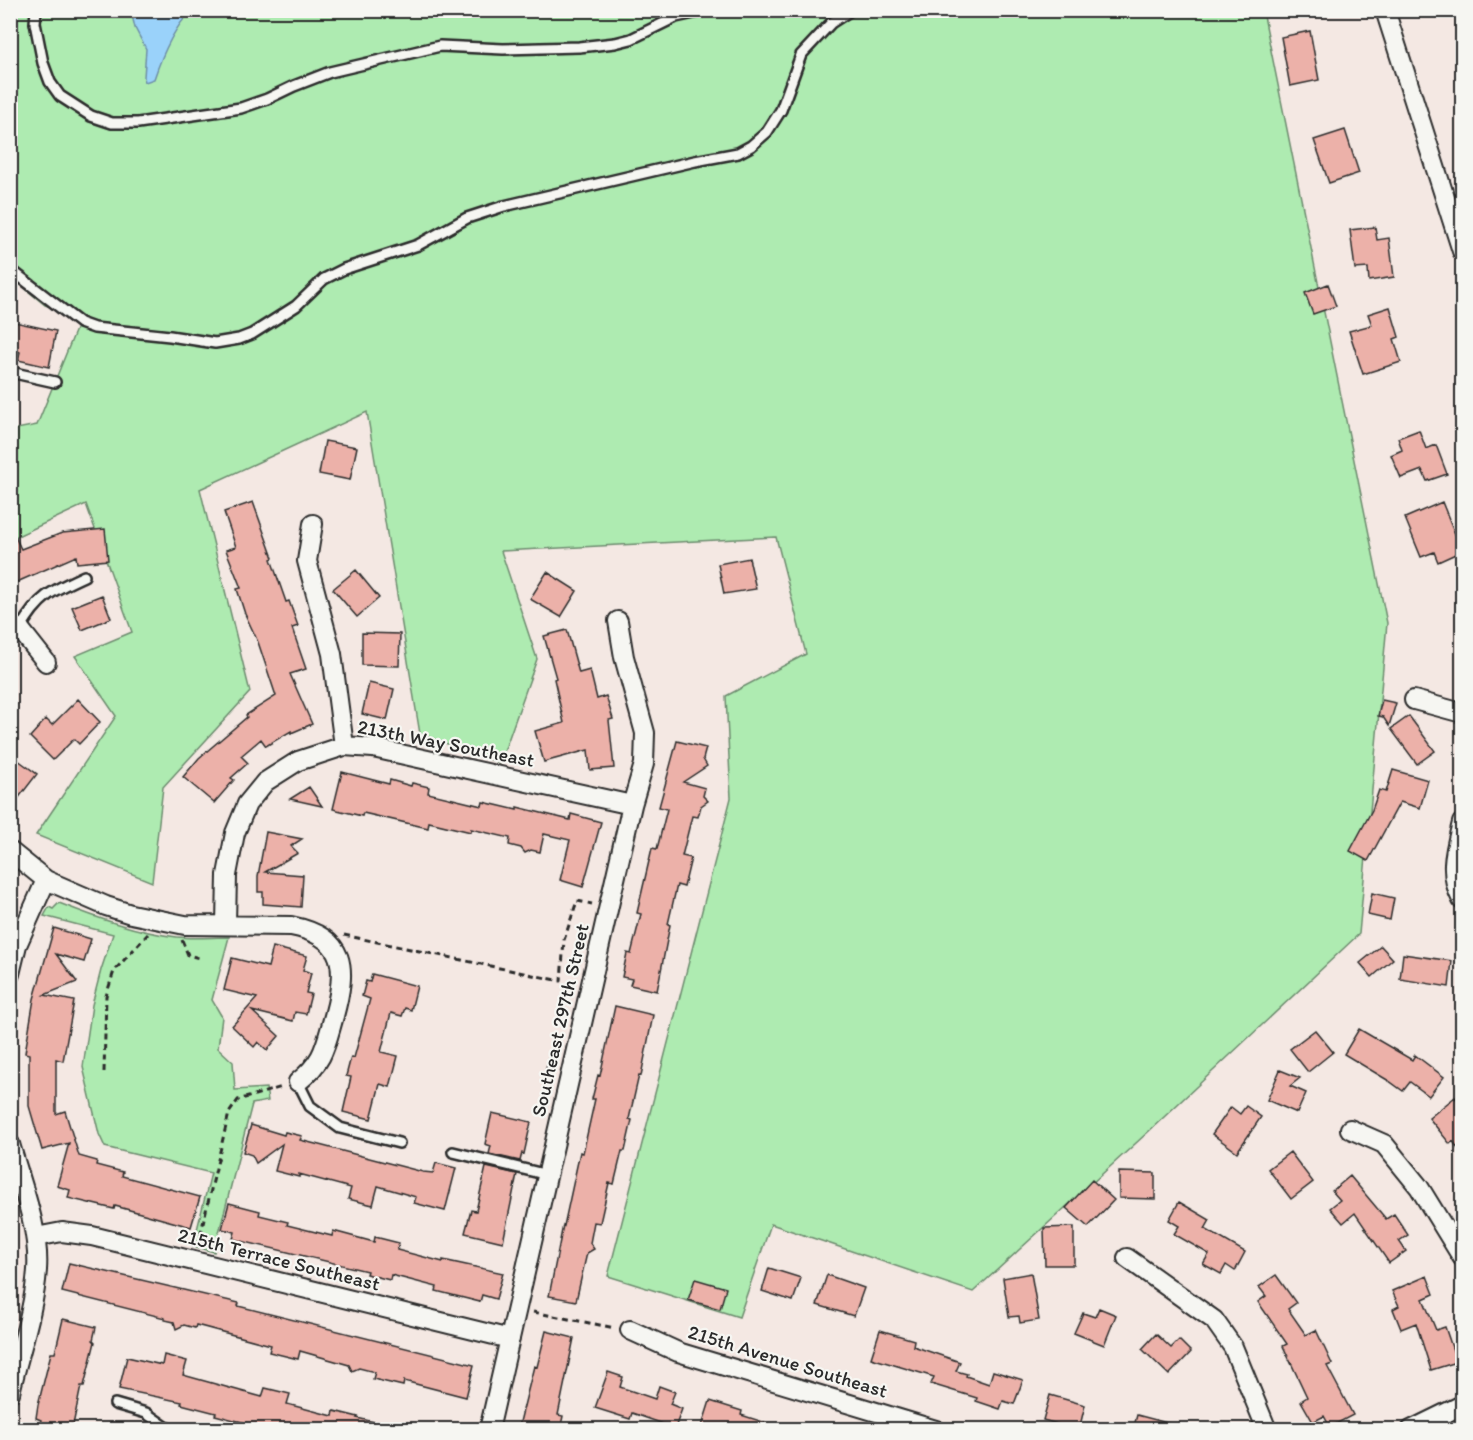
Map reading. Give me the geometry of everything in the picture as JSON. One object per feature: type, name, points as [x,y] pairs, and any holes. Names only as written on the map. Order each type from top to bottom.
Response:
[{"type":"street","points":[[1385,10],[1462,251]]},
{"type":"street","points":[[313,524],[307,561],[332,654],[344,746]]},
{"type":"street","name":"Southeast 297th Street","points":[[489,1430],[632,805],[644,764],[645,734],[624,657],[618,621]]},
{"type":"street","points":[[15,626],[46,662]]},
{"type":"street","points":[[1414,700],[1462,713]]},
{"type":"street","name":"213th Way Southeast","points":[[226,924],[227,875],[235,833],[247,804],[265,782],[298,760],[344,746],[373,748],[632,805]]},
{"type":"street","points":[[1462,823],[1453,866],[1455,882],[1462,900]]},
{"type":"street","points":[[10,852],[46,880],[106,906],[156,920],[180,924],[291,926],[307,929],[328,941],[335,950],[339,962],[342,987],[320,1060],[313,1070],[298,1082]]},
{"type":"street","points":[[10,974],[17,945],[46,880]]},
{"type":"street","points":[[1350,1129],[1384,1144],[1419,1187],[1462,1257]]},
{"type":"street","points":[[10,1144],[36,1237],[38,1269],[11,1386]]},
{"type":"street","name":"215th Terrace Southeast","points":[[36,1237],[62,1232],[92,1236],[510,1339]]},
{"type":"street","points":[[1127,1258],[1214,1320],[1233,1347],[1267,1430]]},
{"type":"street","name":"215th Avenue Southeast","points":[[630,1330],[678,1352],[936,1430]]},
{"type":"street","points":[[1411,1430],[1462,1405]]},
{"type":"lane","points":[[36,10],[35,23],[43,63],[50,82],[60,96],[91,116],[112,123],[138,123],[241,108],[330,72],[440,46],[503,49],[579,47],[615,43],[631,39],[676,17],[708,10]]},
{"type":"lane","points":[[10,269],[68,316],[94,328],[215,343],[239,339],[252,334],[296,306],[324,279],[344,269],[418,245],[466,218],[504,206],[738,153],[751,146],[767,132],[781,110],[801,55],[831,23],[851,10]]},
{"type":"lane","points":[[10,372],[55,382]]},
{"type":"lane","points":[[15,626],[43,597],[84,576]]},
{"type":"lane","points":[[298,1082],[310,1106],[340,1128],[399,1143]]},
{"type":"lane","points":[[453,1152],[548,1175]]},
{"type":"lane","points":[[114,1404],[146,1413],[170,1430]]},
{"type":"path","points":[[328,941],[338,934],[561,981],[564,940],[577,901],[609,908]]},
{"type":"path","points":[[104,1072],[106,996],[114,971],[146,938],[156,920]]},
{"type":"path","points":[[180,924],[188,956],[199,958]]},
{"type":"path","points":[[194,1262],[229,1113],[238,1100],[298,1082]]},
{"type":"path","points":[[517,1309],[602,1327],[630,1330]]},
{"type":"green space","points":[[10,11],[1263,11],[1387,623],[1359,934],[973,1292],[771,1224],[739,1317],[608,1276],[731,798],[726,696],[806,654],[776,537],[501,551],[537,659],[500,763],[420,734],[367,412],[200,489],[250,692],[163,787],[152,882],[36,835],[116,716],[75,656],[132,632],[86,504],[11,539],[11,430],[37,425],[81,317],[45,305],[11,277]]},
{"type":"green space","points":[[59,903],[117,924],[162,935],[190,938],[229,937],[212,1000],[222,1017],[218,1048],[233,1062],[235,1090],[266,1088],[268,1101],[252,1104],[214,1252],[193,1246],[211,1173],[105,1147],[99,1134],[83,1067],[92,1005],[113,934],[44,916],[49,907],[53,909]]},
{"type":"water","points":[[131,11],[191,11],[169,43],[154,79],[145,82],[146,49],[135,28]]},
{"type":"building","points":[[1310,31],[1319,80],[1290,86],[1281,37]]},
{"type":"building","points":[[1345,130],[1359,173],[1329,183],[1314,140]]},
{"type":"building","points":[[1375,227],[1377,240],[1389,238],[1394,277],[1369,281],[1368,268],[1355,269],[1350,230]]},
{"type":"building","points":[[1328,284],[1336,306],[1313,314],[1305,293]]},
{"type":"building","points":[[1390,307],[1399,337],[1394,339],[1401,362],[1363,374],[1349,331],[1372,325],[1368,314]]},
{"type":"building","points":[[10,321],[56,331],[49,367],[18,360],[20,352],[10,349]]},
{"type":"building","points":[[1419,430],[1426,449],[1436,445],[1447,474],[1427,481],[1422,470],[1401,478],[1391,455],[1402,450],[1398,438]]},
{"type":"building","points":[[325,441],[357,447],[350,480],[319,474]]},
{"type":"building","points":[[253,502],[286,602],[289,601],[298,626],[292,628],[306,669],[290,674],[312,724],[291,733],[291,731],[266,746],[261,739],[241,756],[248,763],[231,778],[234,780],[214,803],[183,777],[199,758],[247,717],[246,715],[276,696],[258,642],[245,614],[237,589],[241,588],[226,550],[236,547],[224,512]]},
{"type":"building","points":[[1442,502],[1462,551],[1438,562],[1434,552],[1421,557],[1405,518]]},
{"type":"building","points":[[10,526],[21,549],[62,533],[105,529],[108,560],[77,563],[76,556],[10,585]]},
{"type":"building","points":[[749,558],[756,589],[724,594],[718,564]]},
{"type":"building","points":[[356,570],[379,598],[357,617],[333,589]]},
{"type":"building","points":[[547,572],[577,591],[561,617],[530,599]]},
{"type":"building","points":[[102,595],[111,618],[82,630],[72,607]]},
{"type":"building","points":[[567,630],[579,673],[590,670],[597,699],[606,696],[613,719],[609,720],[614,768],[590,770],[588,750],[544,762],[535,731],[564,723],[554,679],[556,678],[544,636]]},
{"type":"building","points":[[362,633],[400,634],[399,666],[362,665]]},
{"type":"building","points":[[369,683],[394,689],[387,720],[362,714]]},
{"type":"building","points":[[78,699],[100,722],[79,744],[74,739],[53,760],[30,737],[46,719],[52,725]]},
{"type":"building","points":[[1382,700],[1396,703],[1389,726],[1383,717],[1378,716]]},
{"type":"building","points":[[1409,716],[1435,751],[1417,764],[1391,729]]},
{"type":"building","points":[[677,741],[706,748],[703,759],[707,766],[683,782],[705,788],[703,796],[708,801],[701,806],[698,817],[692,816],[682,856],[691,858],[684,887],[677,885],[657,991],[630,985],[632,979],[622,977],[627,953],[631,954],[641,914],[637,913],[652,848],[657,849],[667,809],[659,807]]},
{"type":"building","points":[[18,760],[37,774],[10,809],[10,769]]},
{"type":"building","points":[[1393,770],[1428,780],[1420,808],[1400,802],[1368,861],[1350,851],[1372,810],[1379,790],[1386,792]]},
{"type":"building","points":[[342,772],[389,784],[390,780],[411,786],[412,783],[429,787],[428,793],[482,806],[483,802],[517,810],[517,807],[570,820],[571,814],[601,822],[583,887],[560,880],[570,840],[544,834],[540,852],[531,850],[525,853],[521,848],[509,845],[510,838],[471,829],[471,832],[429,822],[428,828],[363,813],[362,816],[333,809]]},
{"type":"building","points":[[309,787],[322,806],[290,799]]},
{"type":"building","points":[[266,832],[302,839],[291,846],[298,853],[265,872],[303,875],[301,907],[263,904],[263,892],[258,892],[258,876]]},
{"type":"building","points":[[1372,893],[1394,898],[1390,920],[1368,915]]},
{"type":"building","points":[[54,928],[91,939],[84,962],[56,954],[77,982],[44,995],[74,1001],[63,1061],[56,1059],[56,1114],[65,1111],[79,1156],[97,1161],[96,1165],[123,1172],[122,1176],[200,1197],[191,1227],[115,1206],[114,1209],[68,1198],[70,1190],[57,1186],[69,1143],[42,1150],[29,1106],[29,1054],[25,1053],[34,999]]},
{"type":"building","points":[[1381,946],[1393,959],[1372,977],[1360,963]]},
{"type":"building","points":[[273,947],[307,956],[303,970],[311,973],[306,993],[311,994],[306,1014],[295,1012],[293,1021],[252,1011],[279,1036],[267,1050],[258,1042],[254,1047],[232,1026],[257,998],[224,990],[232,958],[268,967]]},
{"type":"building","points":[[1403,954],[1452,961],[1449,987],[1400,979]]},
{"type":"building","points":[[372,974],[417,986],[411,1010],[405,1008],[402,1016],[391,1013],[381,1052],[398,1056],[390,1087],[380,1084],[371,1119],[343,1112],[351,1077],[346,1076],[351,1057],[354,1058],[370,999],[362,996],[366,981],[370,982]]},
{"type":"building","points":[[615,1006],[653,1015],[641,1076],[639,1075],[629,1119],[632,1120],[625,1151],[622,1151],[614,1184],[609,1183],[600,1223],[594,1222],[590,1243],[594,1249],[587,1253],[576,1301],[549,1296],[563,1225],[580,1152],[583,1153],[595,1099],[592,1099],[598,1075],[600,1076]]},
{"type":"building","points":[[1359,1029],[1412,1060],[1415,1055],[1444,1077],[1429,1096],[1410,1082],[1403,1091],[1344,1054]]},
{"type":"building","points":[[1315,1030],[1333,1052],[1308,1072],[1290,1049]]},
{"type":"building","points":[[1280,1070],[1300,1078],[1290,1086],[1306,1093],[1297,1113],[1267,1100]]},
{"type":"building","points":[[1455,1097],[1462,1107],[1462,1155],[1453,1141],[1450,1144],[1429,1118]]},
{"type":"building","points":[[1246,1106],[1261,1117],[1237,1152],[1212,1134],[1231,1107],[1240,1114]]},
{"type":"building","points":[[492,1113],[531,1122],[524,1154],[522,1153],[520,1161],[489,1154],[491,1146],[485,1144]]},
{"type":"building","points":[[251,1125],[284,1135],[285,1132],[302,1136],[300,1140],[423,1172],[433,1173],[436,1163],[456,1168],[445,1211],[414,1203],[416,1197],[378,1186],[373,1205],[348,1199],[351,1188],[299,1174],[299,1177],[275,1171],[282,1144],[256,1163],[252,1155],[243,1152]]},
{"type":"building","points":[[1290,1152],[1313,1182],[1291,1199],[1268,1169]]},
{"type":"building","points":[[486,1167],[517,1174],[503,1242],[465,1233],[471,1210],[476,1211]]},
{"type":"building","points":[[1119,1172],[1155,1173],[1155,1199],[1119,1198]]},
{"type":"building","points":[[1350,1176],[1386,1219],[1394,1214],[1408,1235],[1399,1241],[1406,1251],[1389,1263],[1355,1213],[1343,1223],[1330,1208],[1340,1200],[1332,1191]]},
{"type":"building","points":[[1092,1180],[1114,1200],[1088,1227],[1066,1208]]},
{"type":"building","points":[[1179,1202],[1210,1220],[1205,1229],[1245,1252],[1235,1271],[1226,1265],[1221,1274],[1203,1264],[1209,1254],[1174,1234],[1179,1226],[1169,1220]]},
{"type":"building","points":[[229,1203],[260,1211],[259,1215],[288,1222],[287,1225],[332,1236],[333,1231],[374,1242],[375,1237],[399,1243],[397,1250],[443,1262],[443,1260],[503,1273],[496,1299],[482,1295],[480,1302],[436,1291],[437,1287],[391,1275],[390,1280],[366,1274],[367,1271],[233,1239],[235,1232],[222,1229]]},
{"type":"building","points":[[1074,1227],[1074,1265],[1045,1265],[1044,1228]]},
{"type":"building","points":[[69,1263],[239,1303],[238,1306],[474,1365],[466,1397],[404,1381],[403,1386],[373,1379],[375,1372],[359,1368],[352,1371],[349,1365],[300,1351],[298,1359],[269,1352],[271,1345],[196,1325],[195,1328],[184,1325],[176,1329],[174,1322],[165,1320],[165,1318],[62,1292]]},
{"type":"building","points":[[769,1268],[801,1278],[793,1301],[762,1291]]},
{"type":"building","points":[[1031,1273],[1039,1320],[1020,1323],[1019,1316],[1009,1317],[1003,1278]]},
{"type":"building","points":[[827,1275],[864,1288],[854,1316],[817,1305]]},
{"type":"building","points":[[1276,1275],[1296,1303],[1288,1309],[1306,1335],[1316,1330],[1332,1364],[1327,1366],[1353,1415],[1330,1427],[1324,1416],[1313,1422],[1301,1401],[1307,1397],[1283,1346],[1287,1344],[1258,1302],[1266,1296],[1259,1287]]},
{"type":"building","points":[[1427,1276],[1434,1294],[1423,1299],[1436,1330],[1445,1327],[1457,1362],[1431,1370],[1416,1323],[1401,1329],[1393,1309],[1399,1306],[1392,1291]]},
{"type":"building","points":[[695,1279],[726,1288],[720,1309],[688,1300]]},
{"type":"building","points":[[1099,1308],[1116,1315],[1104,1345],[1074,1333],[1083,1313],[1095,1317]]},
{"type":"building","points":[[63,1319],[96,1327],[93,1340],[95,1342],[84,1386],[81,1386],[72,1430],[39,1430],[41,1420],[36,1418],[38,1405],[51,1353],[55,1353]]},
{"type":"building","points":[[880,1330],[914,1340],[913,1346],[960,1362],[956,1371],[967,1374],[966,1376],[989,1384],[993,1371],[1023,1380],[1014,1404],[1003,1401],[1000,1409],[976,1401],[977,1398],[931,1384],[934,1377],[871,1358]]},
{"type":"building","points":[[546,1331],[574,1338],[558,1415],[563,1416],[560,1430],[518,1430],[534,1366],[537,1367]]},
{"type":"building","points":[[1156,1334],[1171,1348],[1179,1340],[1191,1352],[1169,1375],[1142,1349]]},
{"type":"building","points":[[164,1355],[187,1361],[183,1375],[262,1397],[265,1388],[290,1394],[287,1404],[333,1416],[334,1411],[358,1417],[383,1424],[382,1430],[273,1430],[215,1415],[216,1413],[181,1404],[182,1402],[119,1389],[127,1357],[162,1365]]},
{"type":"building","points":[[608,1372],[623,1377],[620,1387],[655,1399],[659,1386],[675,1392],[670,1404],[682,1409],[675,1428],[632,1413],[630,1419],[595,1408]]},
{"type":"building","points":[[1050,1395],[1085,1405],[1079,1430],[1043,1420]]},
{"type":"building","points":[[710,1401],[742,1411],[741,1415],[779,1427],[778,1430],[713,1430],[702,1426]]},
{"type":"building","points":[[1137,1415],[1175,1425],[1175,1430],[1133,1430]]}]
